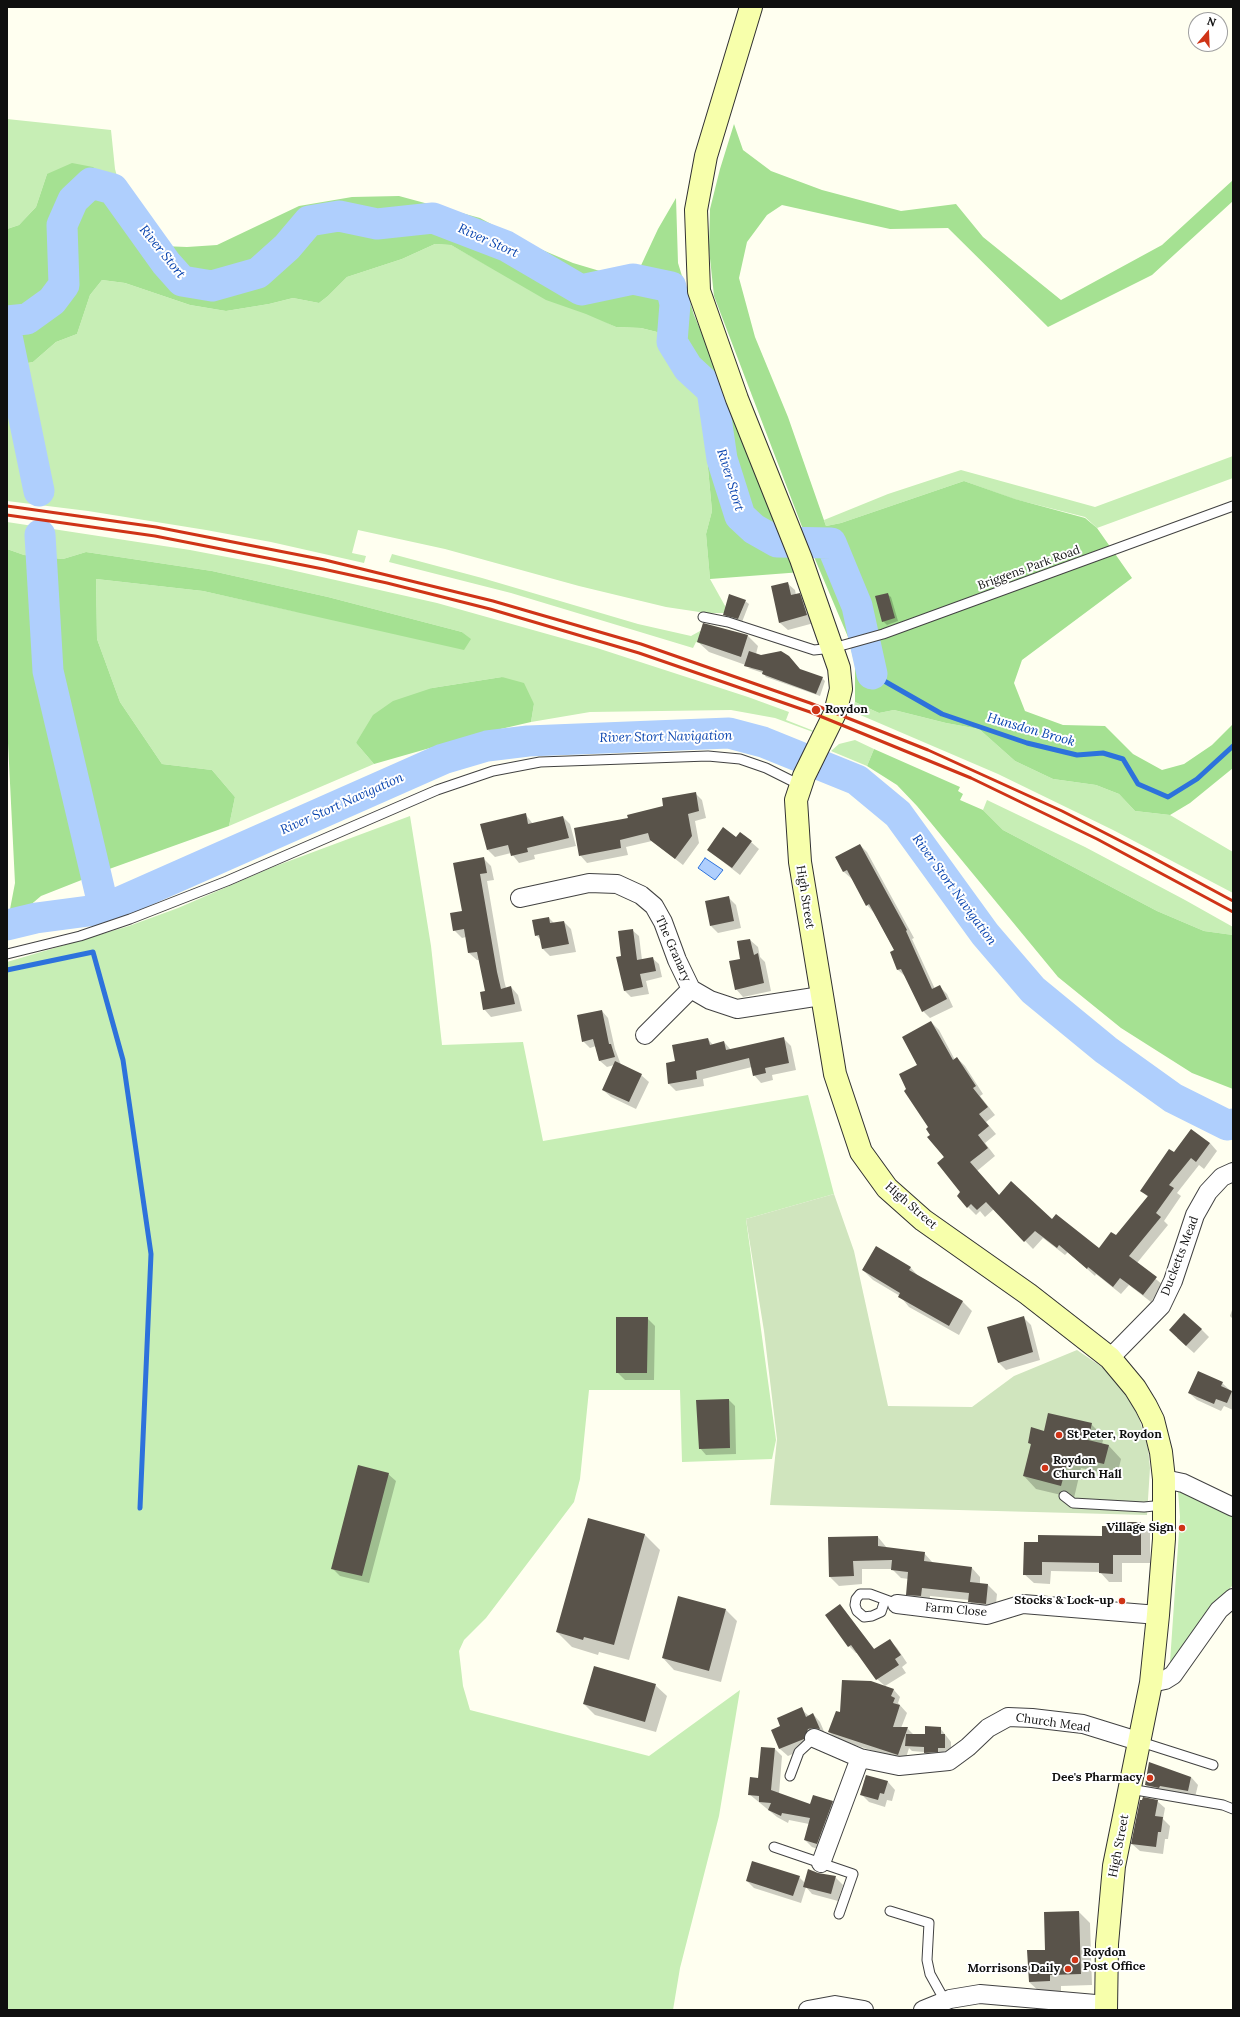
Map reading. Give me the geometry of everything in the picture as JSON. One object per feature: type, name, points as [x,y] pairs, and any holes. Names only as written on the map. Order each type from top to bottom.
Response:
[{"type":"main road","name":"High Street","points":[[752,7],[706,156],[696,210],[699,291],[737,399],[801,559],[839,668],[840,689],[835,713],[802,780],[796,800],[797,836],[821,996],[835,1074],[861,1152],[887,1188],[923,1220],[1028,1294],[1110,1358],[1135,1388],[1153,1420],[1161,1452],[1165,1505],[1164,1546],[1158,1615],[1151,1683],[1114,1866],[1109,1905],[1106,2007]]},
{"type":"street","name":"The Granary","points":[[520,898],[589,883],[617,884],[641,895],[654,906],[663,922],[677,960],[691,989],[710,1000],[737,1009],[821,996]]},
{"type":"street","name":"The Granary","points":[[645,1035],[691,989]]},
{"type":"street","name":"Ducketts Mead","points":[[1110,1358],[1161,1306],[1173,1281],[1196,1216],[1208,1192],[1222,1177],[1233,1172]]},
{"type":"street","points":[[1164,1479],[1183,1482],[1233,1506]]},
{"type":"street","points":[[1151,1683],[1165,1680],[1173,1674],[1219,1610],[1233,1598]]},
{"type":"street","name":"Farm Close","points":[[891,1602],[987,1615],[1023,1604],[1158,1615]]},
{"type":"street","name":"Church Mead","points":[[814,1738],[860,1758],[899,1766],[949,1761],[968,1747],[988,1728],[1008,1717],[1032,1718],[1083,1724],[1140,1742]]},
{"type":"street","points":[[821,1863],[860,1758]]},
{"type":"street","points":[[923,2010],[945,2001],[980,1994],[1106,2007]]},
{"type":"street","points":[[808,2010],[835,2005],[864,2010]]},
{"type":"lane","name":"Briggens Park Road","points":[[703,617],[728,622],[814,650],[832,648],[871,637],[1233,506]]},
{"type":"lane","points":[[7,954],[80,936],[130,919],[227,881],[437,790],[493,771],[540,762],[708,756],[740,759],[802,780]]},
{"type":"lane","points":[[1064,1496],[1073,1503],[1144,1506],[1165,1505]]},
{"type":"lane","points":[[790,1776],[799,1752],[814,1738]]},
{"type":"lane","points":[[1140,1742],[1213,1765]]},
{"type":"lane","points":[[1130,1789],[1233,1809]]},
{"type":"lane","points":[[774,1847],[853,1874],[839,1914]]},
{"type":"lane","points":[[890,1911],[929,1924],[927,1960],[930,1974],[945,2001]]},
{"type":"green space","points":[[7,119],[111,130],[115,169],[123,198],[109,180],[47,174],[36,207],[19,225],[7,229]]},
{"type":"green space","points":[[734,124],[743,150],[771,171],[822,190],[901,211],[956,204],[983,237],[1061,300],[1162,245],[1233,180],[1233,201],[1152,275],[1048,327],[948,228],[890,229],[782,205],[767,215],[747,242],[739,278],[755,337],[788,417],[826,526],[841,523],[964,481],[1015,499],[1085,518],[1097,528],[1132,578],[1022,660],[1014,683],[1025,711],[1063,725],[1105,726],[1133,754],[1162,770],[1184,764],[1212,745],[1233,724],[1233,768],[1190,803],[1170,815],[1135,811],[1119,794],[1096,785],[1053,779],[1015,761],[979,729],[946,723],[894,710],[879,713],[855,702],[855,665],[848,637],[809,545],[714,296],[709,249],[710,209],[720,169]]},
{"type":"green space","points":[[72,163],[93,167],[109,180],[148,232],[162,246],[187,247],[217,245],[299,206],[352,197],[399,196],[480,218],[526,243],[573,263],[620,277],[637,274],[658,229],[676,198],[678,263],[694,315],[802,572],[710,579],[706,534],[712,511],[704,425],[698,395],[670,348],[657,332],[641,328],[616,327],[586,314],[546,300],[451,245],[435,244],[402,259],[347,277],[319,303],[293,298],[269,304],[226,311],[190,305],[125,283],[102,280],[90,295],[77,334],[56,342],[33,362],[7,367],[7,229],[19,225],[36,207],[47,174]]},
{"type":"green space","points":[[435,244],[451,245],[492,268],[616,327],[641,328],[657,332],[670,348],[698,395],[704,425],[712,511],[706,534],[710,579],[729,613],[706,613],[666,607],[579,586],[445,549],[358,530],[352,553],[366,556],[364,563],[271,542],[206,530],[88,511],[7,501],[7,367],[33,362],[56,342],[77,334],[90,295],[102,280],[125,283],[190,305],[226,311],[269,304],[293,298],[319,303],[347,277],[402,259]]},
{"type":"green space","points":[[1233,456],[1233,478],[1097,528],[1085,517],[1014,499],[964,481],[841,523],[826,526],[824,520],[888,494],[961,470],[1095,507]]},
{"type":"green space","points":[[7,522],[190,550],[269,565],[437,603],[597,648],[748,697],[789,712],[786,720],[814,731],[813,732],[775,718],[731,710],[590,712],[531,722],[534,704],[502,677],[432,688],[356,743],[374,764],[229,826],[235,797],[212,770],[162,764],[120,702],[97,639],[96,579],[203,591],[293,611],[470,639],[462,632],[328,597],[212,571],[86,552],[63,559],[24,555],[7,549]]},
{"type":"green space","points":[[7,549],[24,555],[63,559],[86,552],[212,571],[328,597],[462,632],[471,639],[464,650],[203,591],[96,579],[97,639],[120,702],[162,764],[212,770],[235,797],[229,826],[112,868],[41,896],[7,925],[15,883],[7,723]]},
{"type":"green space","points":[[392,554],[482,578],[638,624],[691,636],[700,631],[705,633],[702,644],[696,642],[693,648],[511,593],[389,562]]},
{"type":"green space","points":[[502,677],[524,683],[534,704],[531,722],[479,734],[374,764],[356,743],[373,715],[393,701],[432,688]]},
{"type":"green space","points":[[855,702],[879,713],[894,710],[946,723],[979,729],[1015,761],[1053,779],[1096,785],[1119,794],[1135,811],[1170,815],[1233,852],[1233,893],[1113,830],[998,774],[851,711]]},
{"type":"green space","points":[[855,740],[874,749],[867,766],[831,751],[839,744]]},
{"type":"green space","points":[[874,749],[960,787],[958,791],[963,794],[960,800],[983,810],[1003,830],[1157,911],[1204,931],[1233,935],[1233,1089],[1192,1073],[1121,1028],[1058,977],[917,806],[897,785],[867,766]]},
{"type":"green space","points":[[987,800],[1085,847],[1185,900],[1233,927],[1233,935],[1204,931],[1157,911],[1003,830],[983,810]]},
{"type":"green space","points":[[410,816],[431,946],[442,1045],[523,1042],[543,1141],[808,1095],[834,1194],[746,1219],[776,1440],[772,1459],[682,1462],[680,1390],[589,1390],[580,1479],[574,1502],[486,1618],[464,1640],[459,1651],[463,1686],[470,1710],[649,1756],[740,1690],[719,1816],[680,1968],[673,2010],[7,2010],[7,962],[129,926],[178,908],[273,867]]},
{"type":"green space","points":[[834,1194],[854,1251],[888,1406],[972,1407],[1014,1376],[1077,1350],[1105,1369],[1124,1388],[1139,1418],[1148,1448],[1150,1468],[1147,1515],[770,1505],[777,1439],[764,1331],[746,1219]]},
{"type":"green space","points":[[1178,1491],[1233,1514],[1233,1585],[1203,1616],[1173,1663],[1170,1662],[1180,1517]]},
{"type":"water","points":[[705,858],[723,870],[715,880],[698,868]]},
{"type":"building","points":[[788,582],[791,595],[800,593],[807,615],[779,623],[771,586]]},
{"type":"building","points":[[888,593],[895,618],[882,622],[875,596]]},
{"type":"building","points":[[729,594],[746,600],[738,619],[723,615]]},
{"type":"building","points":[[703,623],[748,635],[741,657],[697,642]]},
{"type":"building","points":[[749,651],[761,655],[781,651],[789,656],[800,669],[823,677],[816,694],[762,674],[763,671],[744,666]]},
{"type":"building","points":[[696,792],[699,811],[688,814],[692,836],[675,859],[650,840],[648,833],[620,840],[621,848],[579,856],[574,828],[628,818],[627,815],[663,806],[662,798]]},
{"type":"building","points":[[526,813],[528,824],[563,816],[569,838],[527,848],[528,852],[511,856],[508,845],[487,850],[480,824]]},
{"type":"building","points":[[723,827],[736,837],[740,832],[752,841],[732,868],[707,850]]},
{"type":"building","points":[[860,844],[907,930],[906,931],[932,989],[940,985],[947,999],[922,1012],[901,969],[897,970],[890,952],[894,950],[869,904],[866,906],[847,870],[843,872],[835,857]]},
{"type":"building","points":[[484,857],[487,873],[480,874],[497,972],[501,989],[511,986],[515,1004],[483,1010],[480,992],[485,991],[477,952],[468,953],[464,929],[453,931],[450,913],[462,911],[453,863]]},
{"type":"building","points":[[729,896],[734,921],[710,926],[705,901]]},
{"type":"building","points":[[549,917],[550,923],[564,921],[569,944],[542,949],[539,935],[535,936],[532,920]]},
{"type":"building","points":[[633,929],[637,960],[653,957],[656,971],[640,974],[643,987],[624,991],[616,957],[621,956],[618,931]]},
{"type":"building","points":[[750,939],[754,955],[758,953],[764,983],[735,990],[729,961],[740,959],[737,941]]},
{"type":"building","points":[[602,1010],[609,1044],[611,1044],[615,1057],[599,1061],[593,1039],[582,1042],[577,1015]]},
{"type":"building","points":[[931,1021],[953,1060],[957,1057],[976,1086],[973,1088],[988,1107],[979,1114],[989,1126],[978,1135],[988,1148],[970,1162],[999,1195],[1011,1181],[1052,1219],[1056,1214],[1099,1248],[1111,1232],[1116,1235],[1148,1196],[1140,1191],[1169,1149],[1174,1152],[1191,1129],[1210,1143],[1196,1162],[1191,1158],[1169,1185],[1174,1188],[1156,1213],[1161,1217],[1129,1256],[1157,1277],[1143,1295],[1120,1278],[1113,1287],[1088,1267],[1087,1269],[1059,1245],[1057,1248],[1035,1231],[1024,1242],[986,1202],[977,1210],[971,1204],[967,1208],[957,1196],[960,1192],[937,1163],[944,1157],[927,1137],[930,1135],[926,1129],[928,1127],[904,1091],[906,1089],[899,1074],[917,1065],[902,1037]]},
{"type":"building","points":[[784,1037],[789,1063],[765,1068],[766,1073],[753,1076],[749,1058],[696,1071],[697,1079],[668,1084],[666,1063],[675,1061],[672,1045],[708,1038],[710,1045],[724,1041],[726,1050]]},
{"type":"building","points":[[615,1061],[642,1074],[629,1102],[602,1090]]},
{"type":"building","points":[[876,1246],[911,1267],[909,1270],[963,1301],[949,1326],[898,1297],[900,1293],[862,1270]]},
{"type":"building","points":[[1184,1313],[1202,1329],[1186,1346],[1169,1330]]},
{"type":"building","points":[[1024,1316],[1033,1352],[998,1363],[987,1327]]},
{"type":"building","points":[[616,1317],[648,1317],[647,1373],[616,1373]]},
{"type":"building","points":[[1198,1371],[1223,1382],[1221,1386],[1232,1391],[1227,1403],[1216,1399],[1214,1404],[1188,1393]]},
{"type":"building","points":[[729,1399],[730,1448],[699,1449],[696,1400]]},
{"type":"building","name":"St Peter, Roydon","points":[[1048,1413],[1092,1423],[1088,1440],[1109,1445],[1104,1464],[1069,1456],[1061,1486],[1023,1476],[1031,1444],[1028,1443],[1031,1427],[1044,1431]]},
{"type":"building","points":[[358,1465],[389,1473],[362,1576],[331,1569]]},
{"type":"building","points":[[588,1518],[645,1534],[614,1645],[584,1637],[583,1640],[556,1632]]},
{"type":"building","points":[[1122,1522],[1141,1522],[1141,1555],[1113,1555],[1113,1574],[1099,1573],[1099,1563],[1042,1562],[1042,1575],[1023,1575],[1024,1542],[1038,1542],[1038,1535],[1102,1536],[1102,1526],[1122,1526]]},
{"type":"building","points":[[878,1536],[878,1546],[925,1552],[924,1561],[972,1567],[970,1582],[988,1584],[986,1604],[968,1602],[969,1593],[922,1588],[921,1596],[906,1595],[908,1572],[891,1570],[892,1560],[853,1561],[854,1576],[829,1577],[828,1537]]},
{"type":"building","points":[[678,1596],[726,1609],[709,1671],[662,1658]]},
{"type":"building","points":[[840,1604],[874,1649],[890,1639],[901,1655],[895,1659],[899,1665],[876,1680],[851,1645],[848,1647],[825,1615]]},
{"type":"building","points":[[594,1666],[656,1684],[645,1722],[583,1704]]},
{"type":"building","points":[[842,1680],[871,1681],[894,1689],[891,1696],[895,1698],[893,1703],[900,1705],[893,1727],[908,1727],[898,1755],[828,1732],[836,1711],[840,1712]]},
{"type":"building","points":[[802,1707],[806,1717],[813,1713],[820,1729],[808,1729],[804,1739],[779,1749],[771,1730],[780,1726],[777,1718]]},
{"type":"building","points":[[925,1726],[941,1727],[941,1734],[945,1734],[945,1748],[938,1748],[938,1752],[924,1753],[924,1747],[905,1746],[906,1734],[925,1734]]},
{"type":"building","points":[[761,1747],[775,1748],[771,1790],[810,1804],[813,1795],[833,1801],[817,1844],[804,1840],[810,1818],[782,1813],[781,1816],[768,1810],[771,1803],[759,1802],[759,1796],[748,1795],[750,1777],[758,1778]]},
{"type":"building","points":[[1149,1762],[1191,1777],[1188,1791],[1145,1785]]},
{"type":"building","points":[[866,1775],[888,1781],[884,1794],[880,1793],[878,1800],[860,1795]]},
{"type":"building","points":[[1143,1797],[1158,1800],[1155,1816],[1163,1817],[1161,1832],[1158,1832],[1156,1847],[1131,1844],[1140,1800],[1142,1800]]},
{"type":"building","points":[[752,1861],[800,1876],[793,1896],[746,1881]]},
{"type":"building","points":[[808,1869],[818,1873],[836,1876],[831,1894],[803,1887]]},
{"type":"building","points":[[1079,1911],[1081,1974],[1050,1975],[1050,1981],[1029,1982],[1027,1950],[1045,1950],[1044,1912]]},
{"type":"waterway","name":"River Stort","points":[[7,321],[27,319],[52,301],[64,285],[62,225],[73,200],[91,183],[113,189],[166,263],[182,281],[212,286],[258,273],[287,247],[309,221],[339,216],[377,224],[433,218],[506,246],[581,290],[633,279],[671,287],[675,304],[672,342],[688,368],[712,390],[722,459],[740,516],[754,529],[777,542],[831,543],[857,606],[872,674]]},
{"type":"waterway","points":[[7,336],[39,491]]},
{"type":"waterway","points":[[40,535],[48,671],[104,909]]},
{"type":"waterway","name":"Hunsdon Brook","points":[[872,674],[942,714],[1027,743],[1077,755],[1103,753],[1123,759],[1138,784],[1168,797],[1197,779],[1233,746]]},
{"type":"waterway","name":"River Stort Navigation","points":[[7,925],[36,918],[104,909],[443,759],[487,746],[528,741],[729,733],[763,742],[857,780],[898,814],[985,934],[1033,990],[1106,1050],[1173,1098],[1227,1125],[1233,1124]]},
{"type":"waterway","points":[[7,970],[93,952],[123,1060],[151,1254],[140,1508]]},
{"type":"railway","points":[[7,506],[156,527],[325,560],[493,601],[641,644],[810,703],[928,750],[1062,811],[1233,901]]},
{"type":"railway","points":[[7,515],[155,536],[323,569],[387,583],[490,609],[639,653],[810,712],[971,778],[1097,839],[1233,912]]},
{"type":"place","name":"Roydon","points":[[816,710]]},
{"type":"place","name":"St Peter, Roydon","points":[[1059,1435]]},
{"type":"place","name":"Roydon Church Hall","points":[[1045,1468]]},
{"type":"place","name":"Village Sign","points":[[1182,1528]]},
{"type":"place","name":"Stocks & Lock-up","points":[[1122,1601]]},
{"type":"place","name":"Dee's Pharmacy","points":[[1150,1778]]},
{"type":"place","name":"Roydon Post Office","points":[[1075,1960]]},
{"type":"place","name":"Morrisons Daily","points":[[1068,1969]]}]
